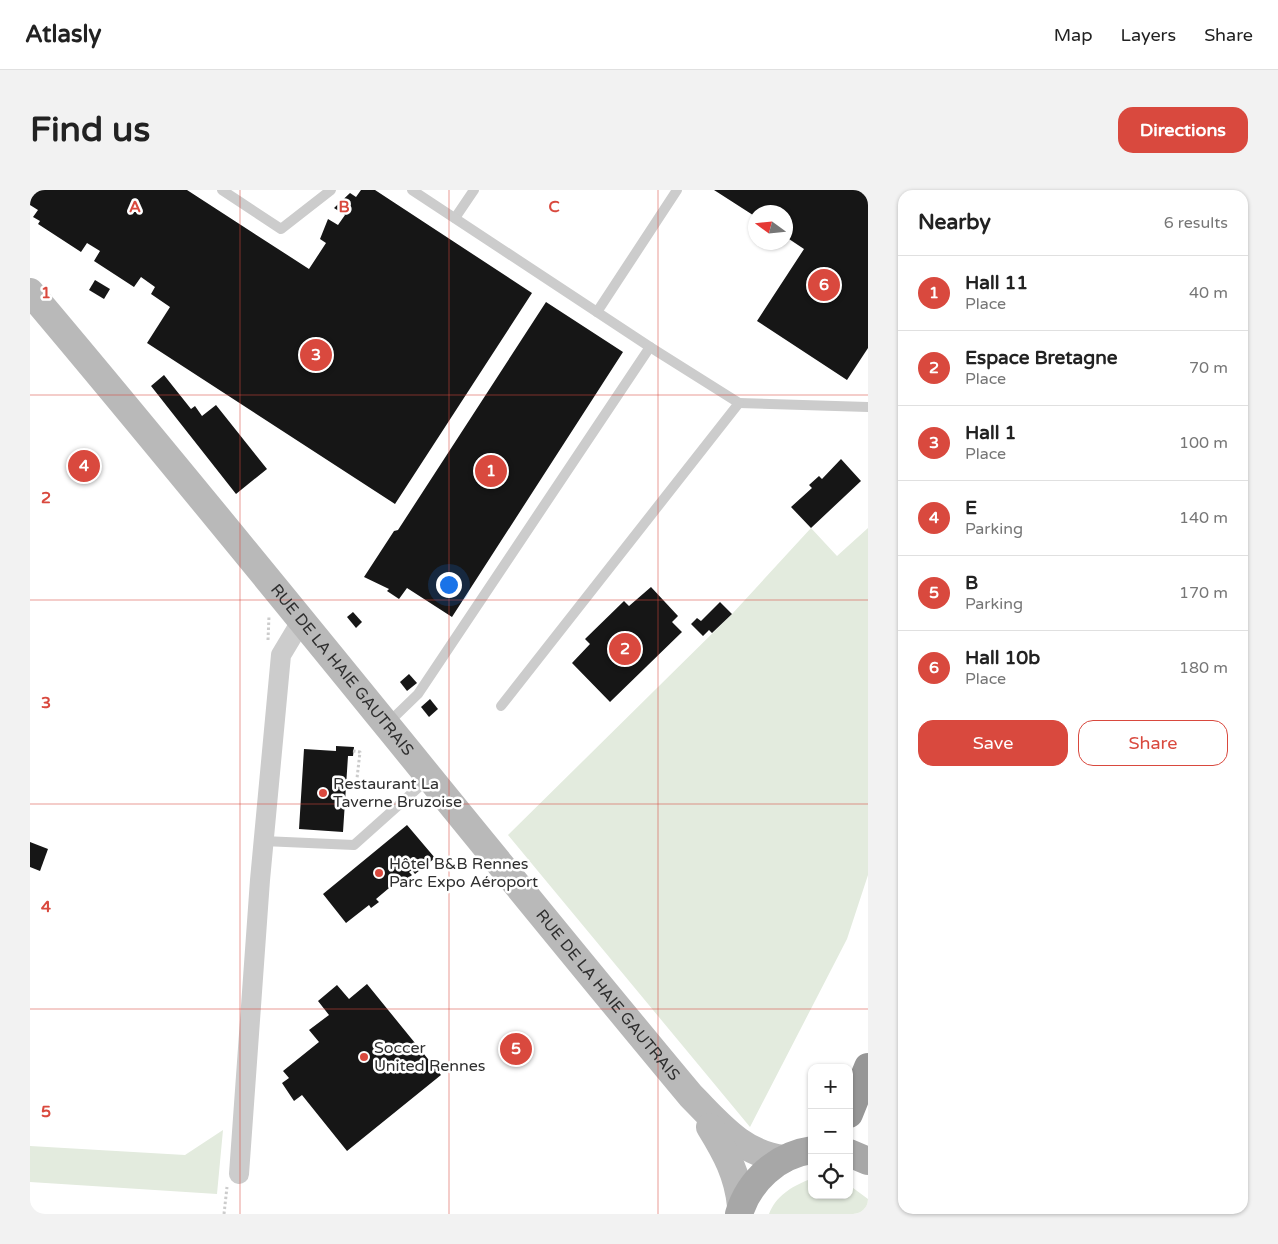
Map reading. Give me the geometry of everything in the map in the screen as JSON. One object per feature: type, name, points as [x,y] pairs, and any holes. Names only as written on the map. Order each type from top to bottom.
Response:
[{"type":"highway","points":[[851,1109],[868,1067]]},
{"type":"main road","points":[[740,1210],[762,1174],[784,1159],[808,1151]]},
{"type":"main road","points":[[851,1154],[868,1162]]},
{"type":"street","name":"RUE DE LA HAIE GAUTRAIS","points":[[30,292],[302,620],[429,778],[691,1096],[736,1141],[760,1155],[784,1159]]},
{"type":"street","points":[[233,1180],[280,654],[302,620]]},
{"type":"street","name":"RUE DE LA HAIE GAUTRAIS","points":[[691,1096],[732,1164],[738,1180],[740,1210]]},
{"type":"lane","points":[[222,190],[282,229],[331,190]]},
{"type":"lane","points":[[412,190],[650,347],[739,403],[868,407]]},
{"type":"lane","points":[[455,218],[474,190]]},
{"type":"lane","points":[[597,312],[678,190]]},
{"type":"lane","points":[[387,725],[418,694],[650,347]]},
{"type":"lane","points":[[501,706],[739,403]]},
{"type":"lane","points":[[263,842],[354,845],[429,778]]},
{"type":"path","points":[[263,608],[270,615],[268,642]]},
{"type":"path","points":[[353,751],[360,752],[356,787]]},
{"type":"path","points":[[224,1214],[233,1180]]},
{"type":"shaded area","points":[[811,528],[837,556],[868,528],[868,875],[847,939],[750,1127],[508,835],[732,614]]},
{"type":"shaded area","points":[[223,1130],[217,1194],[30,1182],[30,1146],[185,1155]]},
{"type":"shaded area","points":[[808,1180],[808,1199],[853,1199],[853,1188],[868,1199],[868,1214],[769,1214],[780,1197]]},
{"type":"building","points":[[30,190],[187,190],[309,269],[326,243],[320,239],[328,219],[338,225],[345,215],[334,208],[350,193],[356,197],[361,190],[375,190],[532,293],[395,504],[147,343],[170,307],[151,294],[155,287],[141,277],[134,287],[94,261],[100,251],[87,243],[81,252],[38,224],[40,221],[33,217],[38,210],[30,205]]},
{"type":"building","points":[[714,190],[868,190],[868,348],[847,380],[757,321],[804,249],[793,242],[793,205],[748,205],[748,212]]},
{"type":"building","points":[[95,280],[110,289],[104,299],[89,290]]},
{"type":"building","points":[[546,302],[623,352],[452,617],[407,588],[399,599],[387,591],[389,589],[364,577],[394,531],[398,530]]},
{"type":"building","points":[[164,375],[191,409],[195,406],[202,416],[216,405],[267,469],[236,494],[151,386]]},
{"type":"building","points":[[841,459],[861,481],[811,528],[791,507],[812,488],[809,485],[819,476],[822,479]]},
{"type":"building","points":[[651,587],[678,616],[672,622],[682,632],[610,702],[572,663],[590,644],[585,639],[624,601],[629,606]]},
{"type":"building","points":[[720,602],[732,614],[712,633],[709,630],[703,636],[691,624],[697,618],[701,621]]},
{"type":"building","points":[[353,612],[362,622],[356,628],[347,617]]},
{"type":"building","points":[[409,674],[417,683],[407,691],[400,682]]},
{"type":"building","points":[[430,699],[438,709],[429,717],[421,707]]},
{"type":"building","name":"Restaurant La Taverne Bruzoise","points":[[336,746],[354,747],[353,756],[348,756],[343,832],[299,829],[304,749],[336,751]]},
{"type":"building","name":"Hôtel B&B Rennes Parc Expo Aéroport","points":[[407,825],[435,858],[415,874],[412,870],[409,872],[412,875],[404,882],[401,878],[376,899],[379,902],[371,908],[369,905],[346,923],[323,894]]},
{"type":"building","points":[[30,842],[48,849],[40,871],[30,867]]},
{"type":"building","name":"Soccer United Rennes","points":[[367,984],[441,1075],[347,1151],[302,1095],[294,1101],[282,1083],[289,1078],[283,1071],[319,1042],[309,1030],[329,1015],[318,1001],[337,985],[349,999]]},
{"type":"place","name":"Hall 10b","points":[[824,285]]},
{"type":"place","name":"Hall 1","points":[[316,355]]},
{"type":"place","name":"E","points":[[84,466]]},
{"type":"place","name":"Hall 11","points":[[491,471]]},
{"type":"place","name":"Espace Bretagne","points":[[625,649]]},
{"type":"place","name":"Restaurant La Taverne Bruzoise","points":[[323,793]]},
{"type":"place","name":"Hôtel B&B Rennes Parc Expo Aéroport","points":[[379,873]]},
{"type":"place","name":"B","points":[[516,1049]]},
{"type":"place","name":"Soccer United Rennes","points":[[364,1057]]}]
